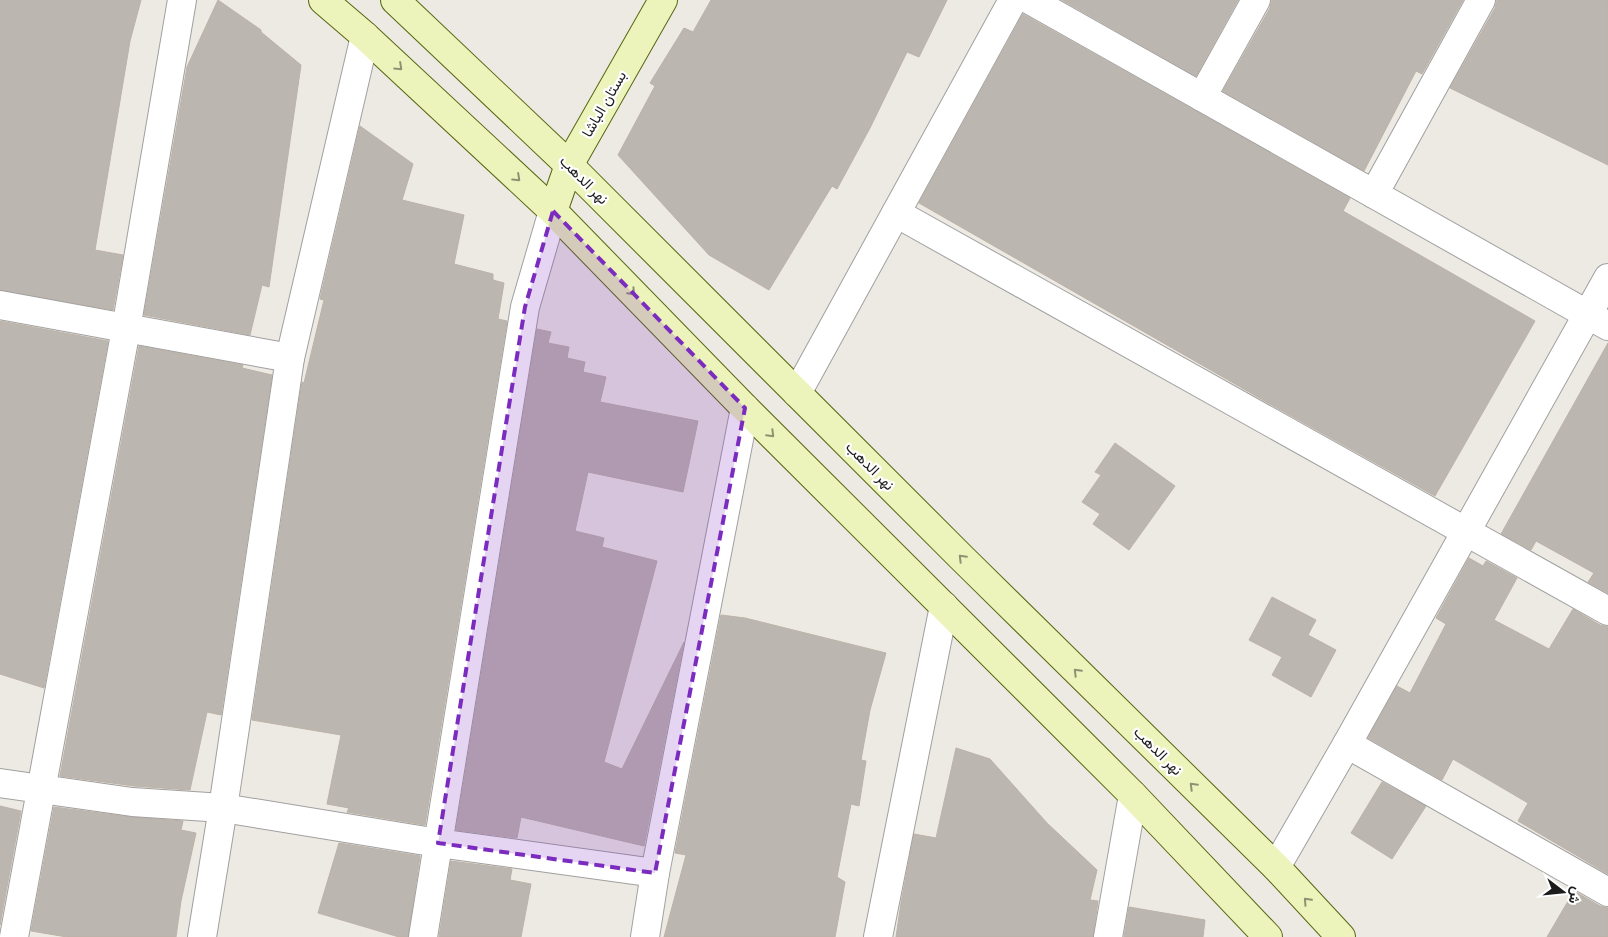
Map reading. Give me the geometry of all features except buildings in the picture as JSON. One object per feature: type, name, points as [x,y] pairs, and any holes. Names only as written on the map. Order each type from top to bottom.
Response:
[{"type":"main road","points":[[323,0],[365,36],[553,211],[745,408],[1133,795],[1268,937]]},
{"type":"main road","name":"نهر الدهب","points":[[394,0],[569,165],[962,558],[1276,868],[1341,937]]},
{"type":"main road","name":"بستان الباشا","points":[[553,211],[569,165],[663,0]]},
{"type":"street","points":[[14,937],[126,329],[182,0]]},
{"type":"street","points":[[797,393],[1013,0]]},
{"type":"street","points":[[1030,0],[1598,320]]},
{"type":"street","points":[[1202,97],[1256,0]]},
{"type":"street","points":[[1374,194],[1480,0]]},
{"type":"street","points":[[202,937],[290,358],[365,36]]},
{"type":"street","points":[[423,937],[525,307],[553,211]]},
{"type":"street","points":[[896,213],[1608,611]]},
{"type":"street","points":[[1276,868],[1466,531],[1598,320],[1608,278]]},
{"type":"street","points":[[0,305],[290,358]]},
{"type":"street","points":[[645,937],[745,408]]},
{"type":"street","points":[[878,937],[944,606]]},
{"type":"street","points":[[1347,744],[1608,892]]},
{"type":"street","points":[[0,782],[132,802],[223,808],[438,843],[656,873]]},
{"type":"street","points":[[1108,937],[1133,795]]},
{"type":"highlighted area","points":[[553,211],[745,408],[655,873],[438,843],[525,307]]}]
